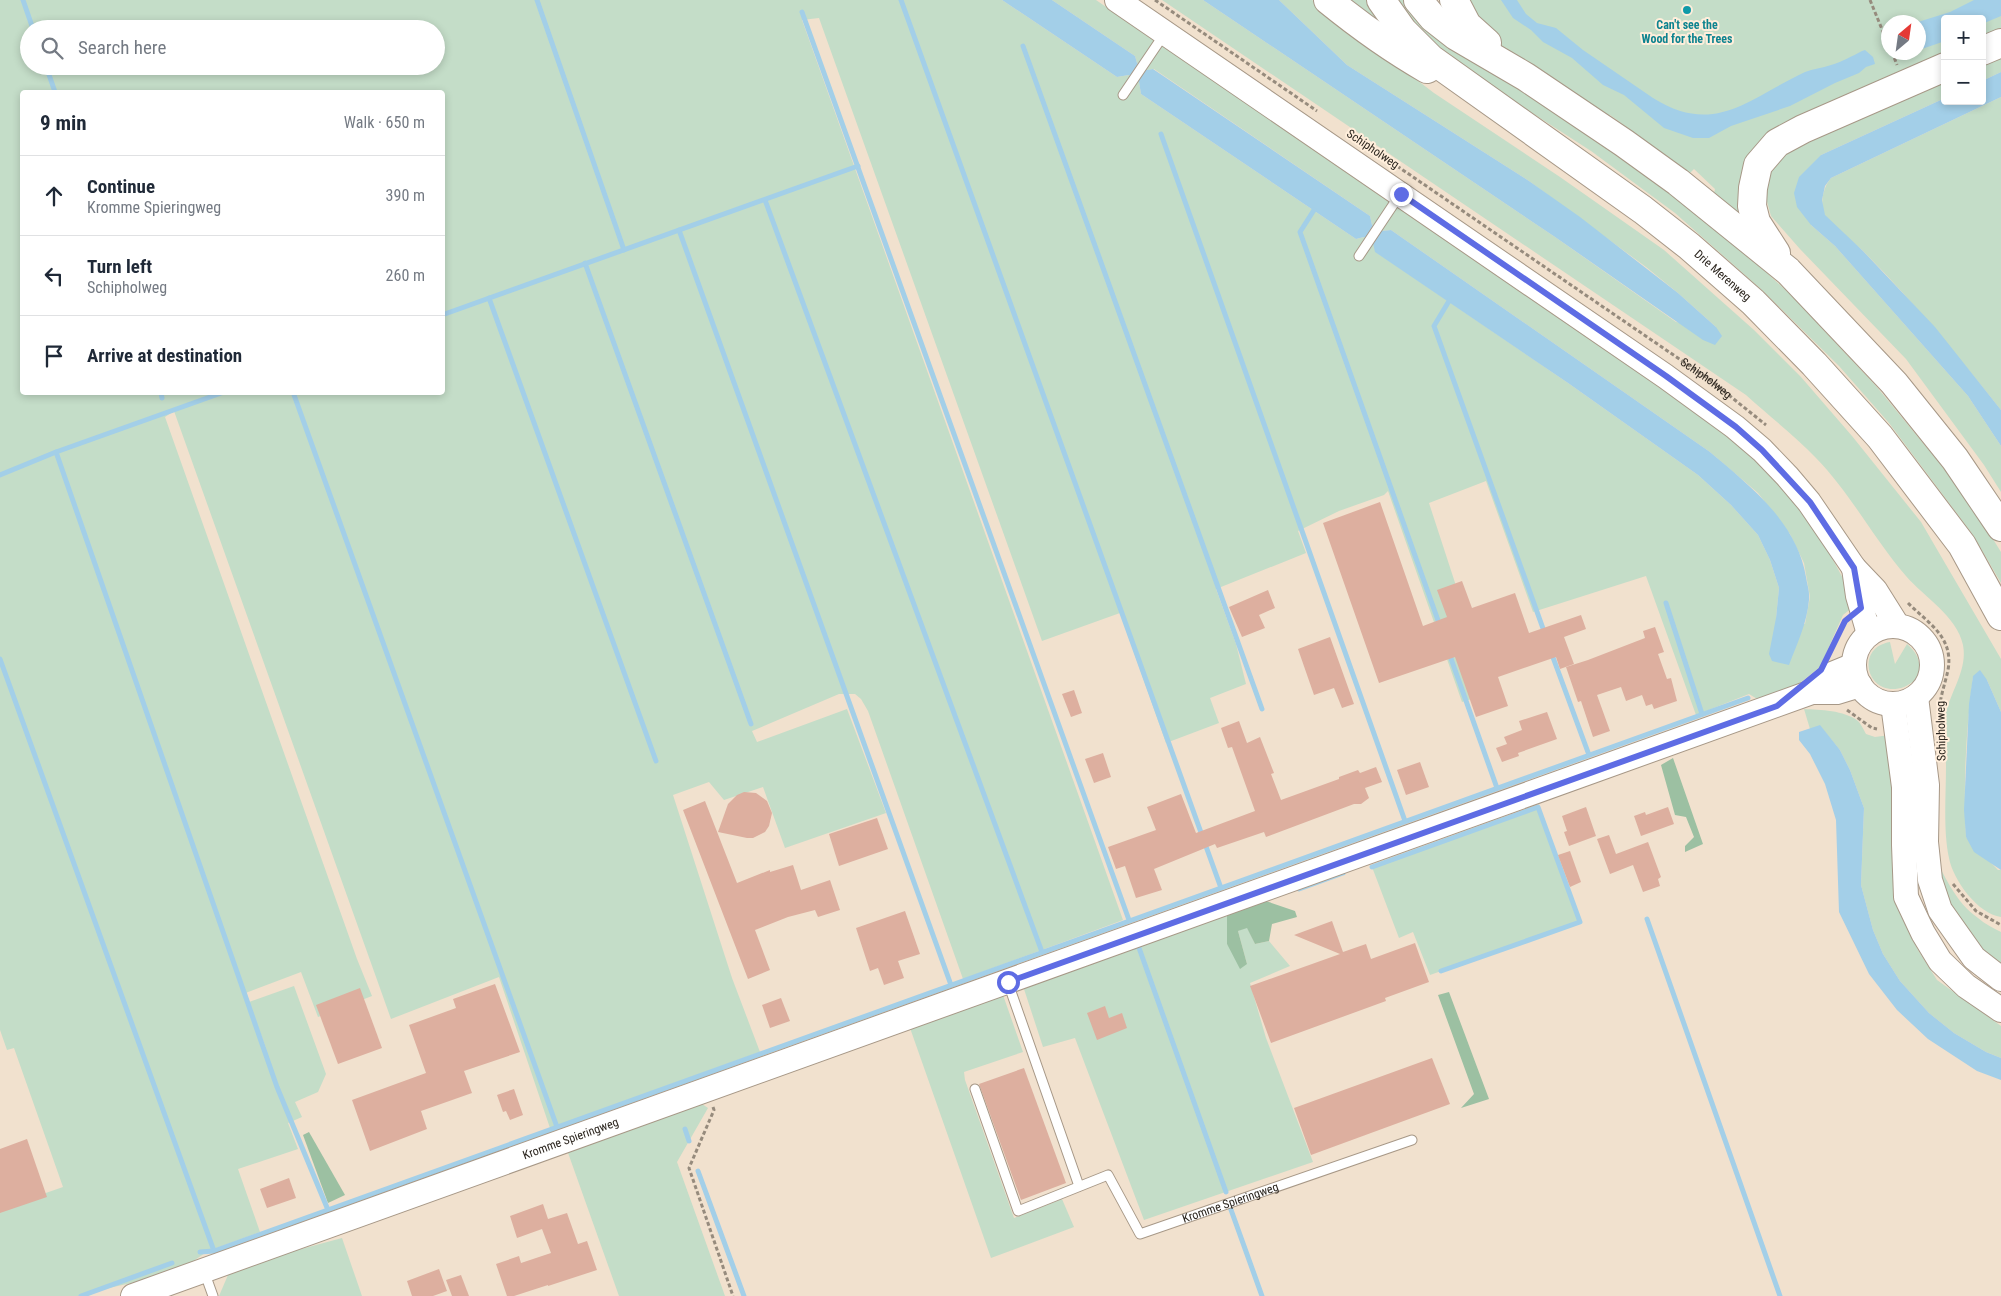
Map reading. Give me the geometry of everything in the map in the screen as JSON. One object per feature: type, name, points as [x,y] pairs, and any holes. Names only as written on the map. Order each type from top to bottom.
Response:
[{"type":"highway","points":[[1328,0],[1362,28],[1393,49],[1523,125]]},
{"type":"highway","name":"Drie Merenweg","points":[[1381,0],[1403,31],[1431,59],[1585,167],[1689,246],[1753,302],[1814,364],[1880,437],[1962,545],[2001,616]]},
{"type":"highway","points":[[1418,0],[1433,18],[1456,36],[1526,78],[1624,143],[1678,182],[1788,271],[1894,383],[1955,460],[2001,527]]},
{"type":"highway","points":[[1454,0],[1468,25],[1526,78]]},
{"type":"highway","points":[[1986,48],[2001,42]]},
{"type":"highway","points":[[1788,271],[1756,222],[1752,197],[1758,165],[1777,143],[1802,129],[1941,69]]},
{"type":"main road","name":"Schipholweg","points":[[1117,0],[1666,376],[1736,427],[1762,450],[1810,502],[1854,568],[1879,599],[1896,625]]},
{"type":"main road","name":"Schipholweg","points":[[1869,634],[1879,599]]},
{"type":"main road","points":[[1896,625],[1910,629],[1921,636],[1929,648],[1933,661],[1932,674],[1926,687],[1916,697],[1905,702],[1893,704],[1874,699],[1857,675],[1856,653],[1861,643],[1869,634],[1882,627],[1896,625]]},
{"type":"main road","name":"Kromme Spieringweg","points":[[133,1296],[1812,692],[1832,674],[1857,675]]},
{"type":"main road","name":"Schipholweg","points":[[1916,697],[1930,719],[1926,842],[1930,880],[1940,910],[1974,958],[2001,979]]},
{"type":"main road","points":[[1893,704],[1904,787],[1906,897],[1923,933],[1940,961],[1966,986],[2001,1010]]},
{"type":"lane","points":[[1123,95],[1165,33]]},
{"type":"lane","points":[[1359,256],[1401,194]]},
{"type":"lane","points":[[1008,982],[1079,1186]]},
{"type":"lane","name":"Kromme Spieringweg","points":[[975,1089],[1018,1211],[1108,1175],[1140,1234],[1412,1140]]},
{"type":"lane","points":[[204,1270],[213,1296]]},
{"type":"path","points":[[1155,0],[1322,115]]},
{"type":"path","points":[[1870,0],[1881,27]]},
{"type":"path","name":"Schipholweg","points":[[1392,163],[1710,380],[1772,431]]},
{"type":"path","points":[[1825,662],[1845,621],[1879,599]]},
{"type":"path","name":"Schipholweg","points":[[1879,599],[1928,620],[1946,642],[1949,655],[1948,668],[1940,696],[1930,719]]},
{"type":"path","points":[[1840,707],[1848,710],[1872,728],[1897,728]]},
{"type":"path","points":[[1951,877],[1953,885],[1976,911],[2001,925]]},
{"type":"path","points":[[714,1110],[689,1168],[733,1296]]},
{"type":"green space","points":[[0,0],[1002,0],[1117,77],[1129,75],[1139,82],[1141,94],[1356,239],[1364,237],[1374,243],[1376,252],[1568,383],[1698,475],[1731,505],[1758,535],[1770,560],[1779,588],[1776,618],[1805,624],[1810,597],[1804,563],[1790,534],[1758,493],[1710,452],[1391,230],[1381,231],[1372,225],[1370,216],[1154,69],[1147,70],[1137,63],[1135,56],[1052,0],[1096,0],[1372,190],[1689,402],[1758,458],[1817,530],[1846,584],[1853,607],[1843,615],[1820,667],[1796,686],[1759,700],[1749,694],[1696,715],[1646,576],[1533,612],[1486,481],[1429,503],[1491,693],[1462,702],[1388,491],[1384,495],[1339,511],[1298,531],[1306,553],[1216,589],[1236,644],[1246,684],[1210,698],[1219,723],[1166,743],[1120,613],[1042,641],[819,18],[802,20],[1123,920],[963,979],[868,711],[861,699],[855,694],[839,694],[752,731],[757,742],[847,709],[886,813],[785,848],[763,787],[724,800],[709,782],[673,795],[732,978],[760,1052],[550,1128],[499,977],[391,1019],[174,411],[165,417],[357,959],[372,996],[318,1017],[301,972],[243,994],[267,1051],[249,1002],[294,986],[326,1074],[318,1092],[295,1102],[302,1117],[288,1123],[298,1149],[238,1169],[260,1232],[208,1251],[176,1273],[100,1290],[85,1296],[0,1296],[0,1209],[63,1187],[14,1048],[7,1050],[0,1030]]},
{"type":"green space","points":[[1162,0],[1203,0],[1555,237],[1676,322],[1716,327],[1646,267],[1529,181],[1347,65],[1279,0],[1312,0],[1434,93],[1560,177],[1664,250],[1754,330],[1801,377],[1852,436],[1921,522],[2001,659],[2001,712],[1987,680],[1973,677],[1967,737],[1965,797],[1966,837],[1998,870],[2001,870],[2001,917],[1992,915],[1984,910],[1975,903],[1961,886],[1951,867],[1947,847],[1944,724],[1947,709],[1963,664],[1963,645],[1960,635],[1947,616],[1913,584],[1894,562],[1829,472],[1791,434],[1746,395]]},
{"type":"green space","points":[[1340,0],[1369,0],[1395,38]]},
{"type":"green space","points":[[1392,0],[1412,0],[1618,152],[1718,228],[1791,295],[1876,386],[1965,494],[2001,552],[2001,583],[1973,535],[1889,423],[1839,366],[1763,291],[1675,213],[1591,151],[1438,52]]},
{"type":"green space","points":[[1464,0],[2001,0],[2001,33],[1986,39],[1986,15],[1941,15],[1941,59],[1772,137],[1749,225],[1713,197],[1715,189],[1694,169],[1690,173],[1610,115],[1606,118],[1494,42]]},
{"type":"green space","points":[[2001,50],[2001,72],[1986,79],[1986,60],[1986,56]]},
{"type":"green space","points":[[1941,76],[1941,100],[1821,155],[1811,225],[1835,246],[1968,396],[2001,446],[2001,492],[1984,465],[1906,359],[1800,249],[1771,216],[1766,198],[1767,181],[1771,164],[1784,148]]},
{"type":"green space","points":[[2001,97],[2001,410],[1899,289],[1863,251],[1826,218],[1822,205],[1824,191],[1831,178]]},
{"type":"green space","points":[[1890,642],[1895,664],[1907,644],[1915,652],[1918,659],[1919,671],[1916,679],[1904,687],[1892,689],[1881,686],[1874,680],[1870,672],[1869,662],[1872,653],[1879,646]]},
{"type":"green space","points":[[1804,709],[1832,711],[1846,715],[1858,721],[1866,734],[1875,737],[1890,735],[1904,920],[1918,950],[1937,980],[2001,1026],[2001,1058],[1986,1052],[1954,1033],[1929,1013],[1900,981],[1883,954],[1873,930],[1861,885],[1864,808],[1850,770],[1840,750],[1820,726],[1810,729]]},
{"type":"green space","points":[[1673,758],[1703,844],[1685,852],[1685,846],[1694,837],[1686,817],[1675,815],[1661,765]]},
{"type":"green space","points":[[1538,807],[1580,922],[1430,975],[1413,932],[1399,938],[1372,867]]},
{"type":"green space","points":[[1932,851],[1951,888],[1963,904],[1970,912],[1989,926],[2001,932],[2001,972],[1954,924]]},
{"type":"green space","points":[[1266,901],[1295,911],[1297,917],[1272,924],[1269,941],[1255,944],[1247,928],[1238,931],[1247,964],[1240,969],[1227,944],[1227,915]]},
{"type":"green space","points":[[1227,915],[1227,944],[1247,964],[1238,931],[1247,927],[1255,944],[1269,941],[1290,966],[1250,983],[1266,1038],[1313,1162],[1144,1220],[1075,1038],[1043,1047],[1023,986]]},
{"type":"green space","points":[[1449,992],[1489,1099],[1461,1108],[1474,1094],[1438,995]]},
{"type":"green space","points":[[1003,995],[1023,1052],[964,1072],[965,1080],[1014,1218],[1062,1199],[1074,1227],[991,1258],[910,1028]]},
{"type":"green space","points":[[702,1104],[708,1108],[677,1162],[725,1296],[619,1296],[567,1150]]},
{"type":"green space","points":[[309,1132],[345,1195],[328,1203],[303,1135]]},
{"type":"green space","points":[[342,1238],[362,1296],[219,1296],[231,1268]]},
{"type":"water","points":[[1002,0],[1052,0],[1135,56],[1137,63],[1147,70],[1153,69],[1370,216],[1372,225],[1381,231],[1391,230],[1710,452],[1756,492],[1770,507],[1793,539],[1801,557],[1809,594],[1808,609],[1789,665],[1772,661],[1769,654],[1776,618],[1779,588],[1770,560],[1758,535],[1731,505],[1698,475],[1568,383],[1375,252],[1373,243],[1364,237],[1356,239],[1141,94],[1139,82],[1129,75],[1117,77]]},
{"type":"water","points":[[1203,0],[1279,0],[1347,65],[1529,181],[1580,217],[1678,293],[1716,327],[1722,336],[1715,345],[1703,340],[1555,237]]},
{"type":"water","points":[[1501,0],[1517,0],[1526,14],[1537,23],[1556,28],[1583,50],[1653,98],[1675,109],[1695,114],[1714,114],[1731,109],[1749,102],[1805,72],[1835,64],[1865,50],[1873,57],[1875,64],[1790,106],[1731,126],[1709,138],[1693,138],[1664,128],[1624,95],[1603,85],[1572,58],[1543,42],[1531,30],[1513,18]]},
{"type":"water","points":[[1974,0],[2001,0],[2001,16],[1986,22],[1986,15],[1941,15],[1941,42],[1926,48],[1926,20],[1950,12]]},
{"type":"water","points":[[2001,72],[2001,97],[1986,104],[1986,79]]},
{"type":"water","points":[[1941,100],[1941,105],[1984,105],[1831,178],[1825,186],[1822,200],[1825,215],[1863,251],[1935,327],[2001,410],[2001,446],[1968,396],[1835,246],[1811,225],[1797,207],[1794,193],[1799,177],[1821,155]]},
{"type":"water","points":[[1980,670],[1987,680],[2001,712],[2001,870],[1974,852],[1966,837],[1964,810],[1969,704],[1973,676]]},
{"type":"water","points":[[1820,725],[1840,750],[1850,770],[1864,808],[1861,885],[1873,930],[1883,954],[1900,981],[1929,1013],[1954,1033],[1986,1052],[2001,1058],[2001,1080],[1977,1071],[1928,1039],[1897,1010],[1869,974],[1839,912],[1836,820],[1825,784],[1810,754],[1799,740],[1799,732]]},
{"type":"building","points":[[1380,502],[1423,626],[1447,617],[1437,590],[1462,581],[1472,608],[1515,593],[1529,633],[1581,615],[1586,629],[1564,637],[1574,664],[1560,669],[1556,657],[1498,677],[1508,706],[1476,717],[1455,657],[1379,683],[1323,523]]},
{"type":"building","points":[[1268,590],[1275,608],[1259,615],[1265,628],[1242,637],[1229,607]]},
{"type":"building","points":[[1655,627],[1664,652],[1658,654],[1667,679],[1671,678],[1677,701],[1654,709],[1652,704],[1646,706],[1642,695],[1626,701],[1621,687],[1597,695],[1610,731],[1593,737],[1581,701],[1578,702],[1566,667],[1645,638],[1643,631]]},
{"type":"building","points":[[1330,637],[1354,704],[1342,708],[1334,688],[1314,695],[1298,649]]},
{"type":"building","points":[[1074,690],[1082,713],[1071,717],[1062,694]]},
{"type":"building","points":[[1547,712],[1557,739],[1518,753],[1519,756],[1502,762],[1496,748],[1507,744],[1504,737],[1522,730],[1519,721]]},
{"type":"building","points":[[1239,721],[1247,743],[1260,737],[1274,773],[1271,774],[1281,800],[1358,770],[1360,773],[1376,767],[1382,782],[1365,788],[1369,798],[1361,804],[1354,804],[1266,837],[1264,832],[1217,848],[1215,844],[1154,869],[1162,890],[1136,898],[1125,866],[1116,869],[1108,847],[1156,830],[1147,807],[1181,794],[1196,833],[1255,811],[1232,747],[1228,748],[1221,728]]},
{"type":"building","points":[[1103,753],[1111,777],[1094,783],[1085,759]]},
{"type":"building","points":[[1420,762],[1429,787],[1406,795],[1397,770]]},
{"type":"building","points":[[744,792],[756,793],[767,801],[772,813],[769,826],[765,832],[753,838],[718,832],[728,804],[737,795]]},
{"type":"building","points":[[705,801],[737,883],[770,870],[770,872],[793,865],[801,890],[830,880],[840,910],[818,917],[815,910],[788,917],[755,930],[770,970],[748,979],[683,810]]},
{"type":"building","points":[[1586,807],[1596,836],[1569,846],[1564,832],[1567,831],[1562,816]]},
{"type":"building","points":[[1668,807],[1674,824],[1641,836],[1634,816],[1645,812],[1646,815]]},
{"type":"building","points":[[877,818],[888,849],[839,866],[829,834]]},
{"type":"building","points":[[1609,835],[1616,854],[1648,842],[1661,877],[1658,879],[1660,886],[1643,892],[1633,865],[1610,874],[1597,839]]},
{"type":"building","points":[[1570,851],[1581,882],[1570,887],[1558,855]]},
{"type":"building","points":[[905,911],[920,954],[898,961],[904,978],[884,985],[878,968],[870,971],[856,928]]},
{"type":"building","points":[[1332,921],[1343,952],[1366,944],[1371,959],[1415,943],[1429,982],[1385,998],[1386,1001],[1271,1043],[1250,986],[1340,954],[1294,935]]},
{"type":"building","points":[[495,984],[520,1052],[464,1071],[472,1093],[421,1111],[427,1129],[370,1151],[352,1100],[426,1073],[409,1025],[456,1008],[453,999]]},
{"type":"building","points":[[360,988],[382,1048],[338,1064],[316,1005]]},
{"type":"building","points":[[781,998],[790,1021],[770,1028],[762,1005]]},
{"type":"building","points":[[1105,1006],[1109,1018],[1122,1013],[1127,1028],[1097,1040],[1087,1013]]},
{"type":"building","points":[[1432,1058],[1450,1104],[1311,1155],[1294,1108]]},
{"type":"building","points":[[1024,1068],[1066,1183],[1021,1200],[979,1084]]},
{"type":"building","points":[[514,1089],[523,1115],[510,1120],[506,1111],[503,1112],[497,1095]]},
{"type":"building","points":[[27,1139],[47,1197],[0,1213],[0,1149]]},
{"type":"building","points":[[289,1178],[296,1198],[267,1208],[260,1189]]},
{"type":"building","points":[[543,1204],[548,1219],[567,1213],[578,1244],[587,1241],[597,1270],[514,1296],[507,1296],[496,1264],[519,1256],[521,1263],[551,1253],[542,1229],[517,1238],[510,1216]]},
{"type":"building","points":[[439,1269],[447,1291],[433,1296],[412,1296],[407,1281]]},
{"type":"building","points":[[461,1275],[469,1296],[452,1296],[446,1280]]},
{"type":"waterway","points":[[23,0],[30,20]]},
{"type":"waterway","points":[[537,0],[624,250]]},
{"type":"waterway","points":[[901,0],[1221,888]]},
{"type":"waterway","points":[[802,12],[1129,920]]},
{"type":"waterway","points":[[1023,46],[1262,709]]},
{"type":"waterway","points":[[49,75],[54,90]]},
{"type":"waterway","points":[[1161,134],[1405,821]]},
{"type":"waterway","points":[[445,314],[858,166]]},
{"type":"waterway","points":[[765,200],[1042,952]]},
{"type":"waterway","points":[[1314,210],[1300,232],[1440,626]]},
{"type":"waterway","points":[[679,230],[951,985]]},
{"type":"waterway","points":[[585,263],[751,724]]},
{"type":"waterway","points":[[489,298],[656,761]]},
{"type":"waterway","points":[[1449,301],[1434,326],[1545,634]]},
{"type":"waterway","points":[[0,475],[56,452],[216,395]]},
{"type":"waterway","points":[[294,395],[557,1127]]},
{"type":"waterway","points":[[56,452],[277,1087],[328,1210]]},
{"type":"waterway","points":[[1666,603],[1702,714]]},
{"type":"waterway","points":[[1551,652],[1589,755]]},
{"type":"waterway","points":[[1449,653],[1497,788]]},
{"type":"waterway","points":[[0,659],[214,1251]]},
{"type":"waterway","points":[[200,1252],[214,1251],[1748,698]]},
{"type":"waterway","points":[[1372,867],[1538,807],[1580,922],[1441,971]]},
{"type":"waterway","points":[[1299,889],[1343,873]]},
{"type":"waterway","points":[[1647,919],[1780,1296]]},
{"type":"waterway","points":[[1135,947],[1138,945],[1226,1192]]},
{"type":"waterway","points":[[685,1129],[689,1141]]},
{"type":"waterway","points":[[698,1171],[744,1296]]},
{"type":"waterway","points":[[1230,1207],[1262,1296]]},
{"type":"waterway","points":[[81,1296],[172,1263]]},
{"type":"place","name":"Can't see the Wood for the Trees","points":[[1687,10]]},
{"type":"route","points":[[1008,982],[1777,706],[1821,670],[1845,621],[1852,613],[1861,608],[1854,568],[1810,502],[1762,450],[1736,427],[1666,376],[1401,194]]}]
